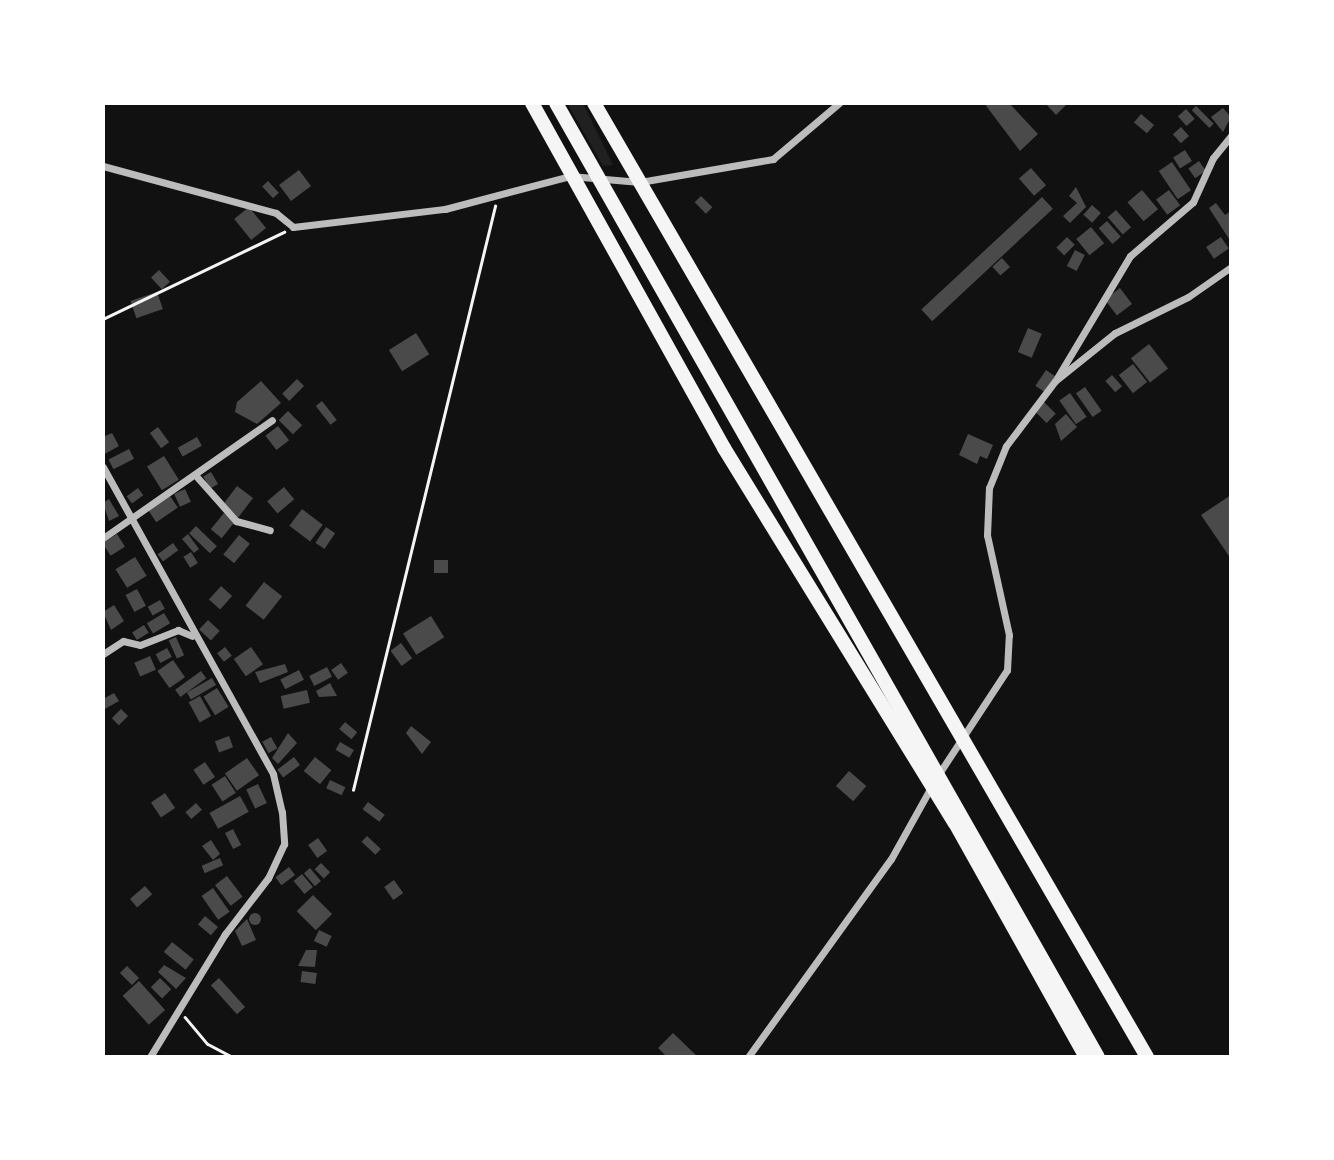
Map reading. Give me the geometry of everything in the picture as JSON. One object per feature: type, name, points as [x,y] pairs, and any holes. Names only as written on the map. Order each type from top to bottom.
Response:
[{"type":"highway","points":[[532,103],[724,448],[931,787],[1086,1057]]},
{"type":"highway","points":[[556,103],[940,772],[1098,1057]]},
{"type":"highway","points":[[594,103],[959,737],[1147,1057]]},
{"type":"street","points":[[103,166],[276,213],[293,227],[445,209],[498,192],[575,176],[640,182],[772,159],[839,103]]},
{"type":"street","points":[[940,772],[959,737],[1007,670],[1009,635],[986,535],[989,488],[1006,446],[1055,382],[1130,256],[1193,202],[1231,136]]},
{"type":"street","points":[[1055,382],[1115,333],[1188,297],[1231,267]]},
{"type":"street","points":[[103,538],[197,477],[272,420]]},
{"type":"street","points":[[103,467],[135,518],[193,636],[273,774],[284,844],[181,1012],[150,1057]]},
{"type":"street","points":[[197,477],[236,521],[270,530]]},
{"type":"street","points":[[103,654],[123,641],[140,645],[178,630],[193,636]]},
{"type":"street","points":[[748,1057],[891,859],[931,787]]},
{"type":"path","points":[[353,790],[498,192]]},
{"type":"path","points":[[103,319],[293,227]]},
{"type":"path","points":[[181,1012],[208,1044],[232,1057]]},
{"type":"shaded area","points":[[567,103],[583,103],[613,165],[603,166]]},
{"type":"building","points":[[984,103],[1009,103],[1038,134],[1020,151]]},
{"type":"building","points":[[1045,103],[1068,103],[1056,115]]},
{"type":"building","points":[[1196,106],[1214,124],[1209,128],[1192,110]]},
{"type":"building","points":[[1223,108],[1231,117],[1223,132],[1211,117]]},
{"type":"building","points":[[1186,109],[1195,119],[1187,126],[1178,116]]},
{"type":"building","points":[[1141,114],[1154,125],[1147,133],[1134,122]]},
{"type":"building","points":[[1181,127],[1189,136],[1181,143],[1173,134]]},
{"type":"building","points":[[1185,150],[1192,161],[1180,168],[1173,157]]},
{"type":"building","points":[[1199,161],[1206,171],[1195,178],[1188,168]]},
{"type":"building","points":[[1172,162],[1191,190],[1178,199],[1159,171]]},
{"type":"building","points":[[1031,168],[1046,185],[1034,196],[1019,178]]},
{"type":"building","points":[[299,170],[311,186],[291,201],[279,185]]},
{"type":"building","points":[[268,181],[279,193],[273,198],[262,186]]},
{"type":"building","points":[[1076,187],[1086,207],[1070,223],[1063,216],[1077,203],[1069,196]]},
{"type":"building","points":[[1142,190],[1158,209],[1144,221],[1127,202]]},
{"type":"building","points":[[1169,190],[1180,205],[1167,215],[1156,199]]},
{"type":"building","points":[[701,196],[712,207],[706,214],[695,202]]},
{"type":"building","points":[[1042,197],[1053,209],[932,321],[921,310]]},
{"type":"building","points":[[1216,203],[1225,215],[1231,211],[1231,242],[1209,208]]},
{"type":"building","points":[[1092,205],[1101,213],[1092,223],[1083,215]]},
{"type":"building","points":[[249,207],[266,228],[251,240],[234,219]]},
{"type":"building","points":[[1116,210],[1131,227],[1123,235],[1108,217]]},
{"type":"building","points":[[1107,221],[1121,237],[1112,244],[1099,228]]},
{"type":"building","points":[[1091,227],[1104,243],[1089,255],[1076,239]]},
{"type":"building","points":[[1067,237],[1075,245],[1064,255],[1056,248]]},
{"type":"building","points":[[1221,237],[1229,249],[1214,259],[1206,247]]},
{"type":"building","points":[[1075,250],[1085,255],[1077,271],[1067,266]]},
{"type":"building","points":[[1002,258],[1010,267],[1000,276],[992,267]]},
{"type":"building","points":[[159,270],[170,282],[162,289],[151,278]]},
{"type":"building","points":[[1120,288],[1132,304],[1117,315],[1105,299]]},
{"type":"building","points":[[157,292],[163,309],[136,318],[131,301]]},
{"type":"building","points":[[1028,328],[1042,334],[1032,358],[1018,352]]},
{"type":"building","points":[[416,333],[429,354],[402,371],[389,350]]},
{"type":"building","points":[[1149,344],[1168,368],[1150,383],[1131,358]]},
{"type":"building","points":[[1133,364],[1147,382],[1133,393],[1119,375]]},
{"type":"building","points":[[1046,370],[1055,376],[1044,392],[1035,386]]},
{"type":"building","points":[[1112,375],[1122,386],[1115,392],[1105,381]]},
{"type":"building","points":[[297,379],[304,386],[289,401],[282,394]]},
{"type":"building","points":[[261,381],[281,403],[257,424],[235,412],[237,402]]},
{"type":"building","points":[[1085,387],[1102,411],[1093,417],[1076,393]]},
{"type":"building","points":[[1070,393],[1087,417],[1076,424],[1059,400]]},
{"type":"building","points":[[322,401],[337,420],[330,425],[316,406]]},
{"type":"building","points":[[1043,401],[1056,414],[1047,423],[1034,410]]},
{"type":"building","points":[[288,411],[302,425],[293,434],[279,420]]},
{"type":"building","points":[[1066,414],[1077,427],[1061,441],[1055,424]]},
{"type":"building","points":[[278,426],[289,440],[276,450],[265,436]]},
{"type":"building","points":[[158,427],[169,442],[161,448],[150,433]]},
{"type":"building","points":[[112,433],[119,446],[103,455],[103,437]]},
{"type":"building","points":[[968,434],[993,445],[987,459],[980,456],[977,464],[959,455]]},
{"type":"building","points":[[197,437],[202,446],[183,456],[178,448]]},
{"type":"building","points":[[129,449],[134,459],[114,469],[109,459]]},
{"type":"building","points":[[164,456],[179,480],[162,490],[147,467]]},
{"type":"building","points":[[211,472],[218,484],[210,489],[203,476]]},
{"type":"building","points":[[237,486],[253,498],[237,520],[221,508]]},
{"type":"building","points":[[284,487],[294,499],[277,513],[267,501]]},
{"type":"building","points":[[138,488],[143,495],[132,504],[127,496]]},
{"type":"building","points":[[185,489],[191,502],[180,507],[174,494]]},
{"type":"building","points":[[1231,495],[1231,559],[1201,515]]},
{"type":"building","points":[[170,496],[178,508],[156,522],[148,511]]},
{"type":"building","points":[[109,499],[119,516],[109,521],[103,503]]},
{"type":"building","points":[[302,509],[323,525],[310,541],[289,526]]},
{"type":"building","points":[[224,513],[235,522],[222,538],[211,529]]},
{"type":"building","points":[[196,526],[217,546],[210,553],[189,533]]},
{"type":"building","points":[[326,527],[335,533],[324,549],[315,543]]},
{"type":"building","points":[[117,534],[125,547],[111,556],[103,543]]},
{"type":"building","points":[[188,534],[199,549],[194,553],[182,539]]},
{"type":"building","points":[[239,535],[250,544],[234,563],[223,554]]},
{"type":"building","points":[[173,543],[178,550],[163,561],[158,554]]},
{"type":"building","points":[[191,552],[198,563],[190,568],[183,557]]},
{"type":"building","points":[[135,557],[147,576],[127,588],[115,569]]},
{"type":"building","points":[[434,560],[448,560],[448,573],[434,573]]},
{"type":"building","points":[[264,582],[282,596],[264,620],[246,606]]},
{"type":"building","points":[[221,586],[232,596],[220,609],[209,599]]},
{"type":"building","points":[[137,589],[146,606],[134,612],[126,595]]},
{"type":"building","points":[[160,600],[165,609],[153,616],[148,607]]},
{"type":"building","points":[[114,605],[124,621],[111,630],[103,612]]},
{"type":"building","points":[[164,613],[170,623],[153,634],[147,623]]},
{"type":"building","points":[[431,616],[444,637],[416,655],[403,633]]},
{"type":"building","points":[[208,620],[220,631],[211,640],[199,630]]},
{"type":"building","points":[[144,625],[149,633],[137,640],[132,632]]},
{"type":"building","points":[[176,637],[184,655],[177,659],[169,640]]},
{"type":"building","points":[[401,643],[412,658],[402,666],[390,651]]},
{"type":"building","points":[[225,647],[232,656],[224,662],[217,653]]},
{"type":"building","points":[[251,647],[263,664],[246,676],[234,659]]},
{"type":"building","points":[[167,648],[172,657],[160,663],[156,654]]},
{"type":"building","points":[[150,656],[156,670],[140,676],[134,663]]},
{"type":"building","points":[[173,660],[185,677],[169,688],[157,671]]},
{"type":"building","points":[[341,663],[348,673],[338,680],[331,670]]},
{"type":"building","points":[[285,664],[288,672],[260,683],[255,672]]},
{"type":"building","points":[[327,667],[332,677],[314,686],[309,676]]},
{"type":"building","points":[[299,670],[304,680],[285,689],[280,680]]},
{"type":"building","points":[[201,671],[206,678],[180,697],[175,690]]},
{"type":"building","points":[[212,678],[216,685],[191,699],[187,692]]},
{"type":"building","points":[[330,683],[337,696],[319,697],[316,691]]},
{"type":"building","points":[[217,688],[229,707],[215,715],[203,696]]},
{"type":"building","points":[[307,690],[310,703],[284,709],[281,696]]},
{"type":"building","points":[[114,693],[119,701],[103,710],[103,699]]},
{"type":"building","points":[[200,696],[211,716],[200,722],[189,702]]},
{"type":"building","points":[[121,709],[128,716],[119,725],[112,718]]},
{"type":"building","points":[[345,722],[357,732],[351,739],[339,729]]},
{"type":"building","points":[[411,726],[431,742],[422,754],[406,733]]},
{"type":"building","points":[[288,733],[297,743],[278,764],[272,758]]},
{"type":"building","points":[[229,736],[233,747],[219,752],[215,741]]},
{"type":"building","points":[[271,737],[277,748],[269,753],[262,742]]},
{"type":"building","points":[[340,742],[354,750],[349,758],[336,750]]},
{"type":"building","points":[[294,757],[300,765],[283,778],[277,770]]},
{"type":"building","points":[[315,757],[331,770],[320,784],[304,771]]},
{"type":"building","points":[[247,758],[259,775],[237,791],[225,773]]},
{"type":"building","points":[[205,762],[215,777],[203,785],[193,770]]},
{"type":"building","points":[[849,771],[866,786],[853,801],[836,786]]},
{"type":"building","points":[[225,776],[236,793],[222,801],[212,785]]},
{"type":"building","points":[[330,780],[345,787],[342,795],[326,788]]},
{"type":"building","points":[[258,784],[267,803],[255,809],[246,789]]},
{"type":"building","points":[[165,793],[175,808],[161,817],[151,803]]},
{"type":"building","points":[[240,796],[249,812],[218,829],[209,813]]},
{"type":"building","points":[[368,802],[385,815],[379,822],[363,809]]},
{"type":"building","points":[[196,803],[202,810],[191,819],[185,812]]},
{"type":"building","points":[[233,829],[241,845],[233,849],[225,833]]},
{"type":"building","points":[[367,836],[381,849],[375,855],[362,842]]},
{"type":"building","points":[[318,838],[327,851],[317,858],[308,845]]},
{"type":"building","points":[[211,840],[220,854],[213,860],[202,846]]},
{"type":"building","points":[[220,858],[223,865],[205,873],[202,866]]},
{"type":"building","points":[[321,863],[330,872],[324,879],[315,869]]},
{"type":"building","points":[[289,867],[295,875],[281,885],[275,877]]},
{"type":"building","points":[[310,868],[321,881],[315,886],[304,873]]},
{"type":"building","points":[[302,874],[313,887],[305,894],[294,881]]},
{"type":"building","points":[[227,876],[243,897],[231,906],[215,885]]},
{"type":"building","points":[[394,880],[403,893],[393,900],[384,887]]},
{"type":"building","points":[[145,886],[152,894],[137,907],[130,899]]},
{"type":"building","points":[[213,888],[230,912],[218,920],[202,896]]},
{"type":"building","points":[[313,895],[332,914],[316,930],[297,911]]},
{"type":"building","points":[[250,914],[260,914],[260,924],[250,924]]},
{"type":"building","points":[[205,916],[218,927],[211,935],[198,924]]},
{"type":"building","points":[[247,919],[256,940],[242,946],[235,931]]},
{"type":"building","points":[[319,930],[332,936],[327,947],[314,941]]},
{"type":"building","points":[[172,942],[194,960],[186,970],[164,952]]},
{"type":"building","points":[[306,950],[317,950],[315,967],[298,966]]},
{"type":"building","points":[[164,965],[186,978],[176,989],[158,972]]},
{"type":"building","points":[[127,966],[139,978],[132,985],[120,973]]},
{"type":"building","points":[[302,971],[317,973],[315,984],[300,982]]},
{"type":"building","points":[[160,978],[171,989],[162,999],[151,987]]},
{"type":"building","points":[[219,978],[245,1007],[237,1014],[211,985]]},
{"type":"building","points":[[139,981],[165,1010],[149,1025],[123,996]]},
{"type":"building","points":[[673,1033],[698,1057],[667,1057],[658,1048]]}]
